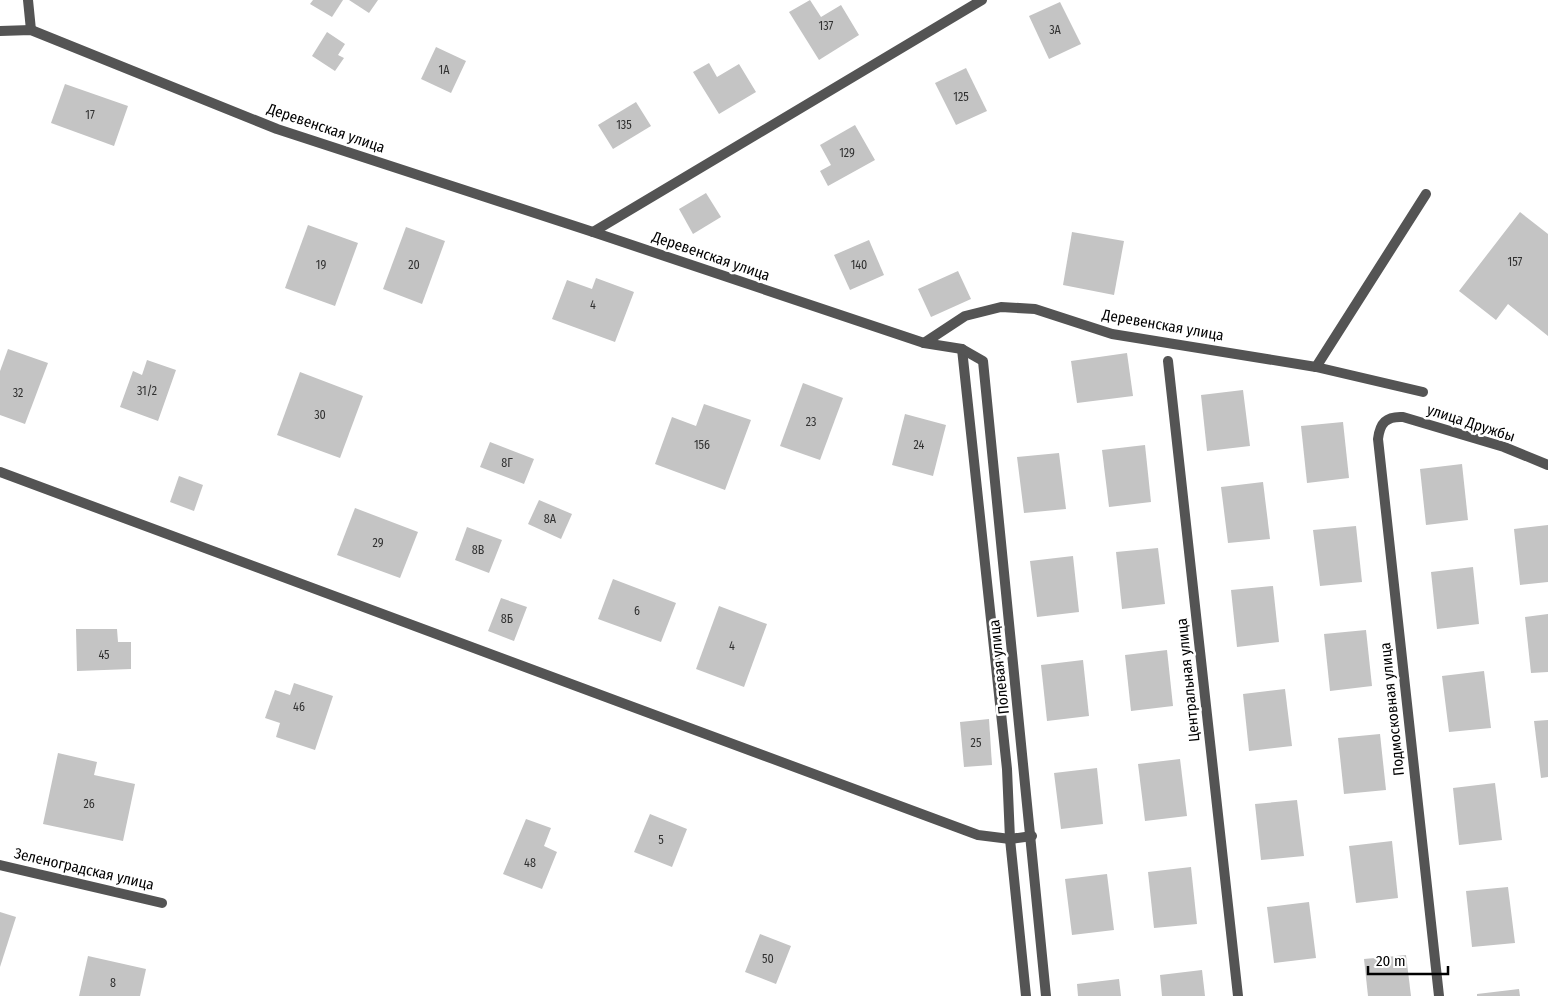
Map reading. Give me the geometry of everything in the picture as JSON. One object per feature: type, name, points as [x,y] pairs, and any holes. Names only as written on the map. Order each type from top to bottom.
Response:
[{"type":"street","points":[[28,0],[31,30]]},
{"type":"street","points":[[593,232],[982,0]]},
{"type":"street","name":"Деревенская улица","points":[[0,31],[31,30],[277,129],[924,343],[965,316],[1001,307],[1035,308],[1112,334],[1316,367],[1423,392]]},
{"type":"street","points":[[1316,367],[1426,194]]},
{"type":"street","points":[[924,343],[962,349],[1007,769],[1010,839],[1026,996]]},
{"type":"street","name":"Полевая улица","points":[[962,349],[984,361],[1032,836],[1046,996]]},
{"type":"street","name":"Центральная улица","points":[[1168,361],[1238,996]]},
{"type":"street","name":"улица Дружбы","points":[[1384,420],[1394,416],[1403,417],[1504,448],[1548,465]]},
{"type":"street","name":"Подмосковная улица","points":[[1384,420],[1379,428],[1378,440],[1439,996]]},
{"type":"street","points":[[0,472],[978,835],[1010,839],[1032,836]]},
{"type":"street","name":"Зеленоградская улица","points":[[0,865],[162,903]]},
{"type":"building","points":[[313,0],[343,0],[332,17],[310,4]]},
{"type":"building","points":[[349,0],[378,0],[369,13]]},
{"type":"building","points":[[810,0],[821,17],[841,5],[859,35],[819,60],[789,12]]},
{"type":"building","points":[[1060,2],[1081,44],[1049,59],[1029,16]]},
{"type":"building","points":[[327,32],[345,44],[338,55],[344,58],[335,71],[312,56]]},
{"type":"building","points":[[436,47],[466,61],[451,93],[421,79]]},
{"type":"building","points":[[709,63],[717,77],[739,64],[756,92],[719,114],[693,72]]},
{"type":"building","points":[[966,68],[987,111],[956,125],[935,83]]},
{"type":"building","points":[[65,84],[128,106],[114,146],[51,123]]},
{"type":"building","points":[[636,102],[651,126],[613,149],[598,125]]},
{"type":"building","points":[[855,125],[875,160],[828,186],[820,171],[831,165],[820,145]]},
{"type":"building","points":[[706,193],[721,217],[693,234],[679,209]]},
{"type":"building","points":[[1520,212],[1548,234],[1548,336],[1508,304],[1496,320],[1459,291]]},
{"type":"building","points":[[308,225],[358,243],[335,306],[285,288]]},
{"type":"building","points":[[406,227],[445,241],[422,304],[383,289]]},
{"type":"building","points":[[1072,232],[1124,241],[1114,295],[1063,285]]},
{"type":"building","points":[[869,240],[884,275],[850,290],[834,255]]},
{"type":"building","points":[[958,271],[971,299],[931,317],[918,289]]},
{"type":"building","points":[[596,278],[634,292],[615,342],[552,319],[567,280],[592,289]]},
{"type":"building","points":[[8,349],[48,363],[25,424],[0,415],[0,371]]},
{"type":"building","points":[[1127,353],[1133,396],[1077,403],[1071,361]]},
{"type":"building","points":[[147,360],[176,370],[158,421],[120,407],[133,371],[142,375]]},
{"type":"building","points":[[300,372],[363,396],[340,458],[277,435]]},
{"type":"building","points":[[803,383],[843,398],[820,460],[780,446]]},
{"type":"building","points":[[1243,390],[1250,446],[1207,451],[1201,395]]},
{"type":"building","points":[[704,404],[751,420],[725,490],[655,464],[672,417],[696,426]]},
{"type":"building","points":[[905,414],[946,425],[933,476],[892,465]]},
{"type":"building","points":[[1343,422],[1349,478],[1307,483],[1301,426]]},
{"type":"building","points":[[490,442],[534,459],[524,484],[480,467]]},
{"type":"building","points":[[1145,445],[1151,502],[1109,507],[1102,450]]},
{"type":"building","points":[[1059,453],[1066,509],[1024,513],[1017,457]]},
{"type":"building","points":[[1462,464],[1468,520],[1426,525],[1420,469]]},
{"type":"building","points":[[179,476],[203,485],[194,511],[170,502]]},
{"type":"building","points":[[1263,482],[1270,539],[1228,543],[1221,487]]},
{"type":"building","points":[[539,500],[572,514],[561,539],[528,524]]},
{"type":"building","points":[[355,508],[418,532],[400,578],[337,555]]},
{"type":"building","points":[[1548,525],[1548,582],[1520,585],[1514,529]]},
{"type":"building","points":[[1356,526],[1362,582],[1320,586],[1313,530]]},
{"type":"building","points":[[467,527],[502,540],[489,573],[455,560]]},
{"type":"building","points":[[1158,548],[1165,604],[1122,609],[1116,552]]},
{"type":"building","points":[[1073,556],[1079,612],[1037,617],[1030,561]]},
{"type":"building","points":[[1473,567],[1479,624],[1437,629],[1431,572]]},
{"type":"building","points":[[613,579],[676,603],[661,642],[598,619]]},
{"type":"building","points":[[1273,586],[1279,642],[1237,647],[1231,590]]},
{"type":"building","points":[[501,598],[527,607],[514,641],[488,631]]},
{"type":"building","points":[[719,606],[767,624],[744,687],[696,669]]},
{"type":"building","points":[[1548,614],[1548,672],[1531,673],[1525,617]]},
{"type":"building","points":[[76,629],[117,629],[118,642],[131,642],[131,669],[77,671]]},
{"type":"building","points":[[1366,630],[1372,686],[1330,691],[1324,634]]},
{"type":"building","points":[[1167,650],[1173,706],[1131,711],[1125,655]]},
{"type":"building","points":[[1083,660],[1089,716],[1047,721],[1041,665]]},
{"type":"building","points":[[1484,671],[1491,728],[1449,732],[1442,676]]},
{"type":"building","points":[[294,683],[333,696],[315,750],[276,737],[280,723],[265,718],[275,690],[290,695]]},
{"type":"building","points":[[1285,689],[1292,746],[1249,751],[1243,694]]},
{"type":"building","points":[[989,719],[992,765],[964,767],[960,722]]},
{"type":"building","points":[[1548,720],[1548,777],[1541,778],[1534,721]]},
{"type":"building","points":[[1380,734],[1386,790],[1344,794],[1338,738]]},
{"type":"building","points":[[58,753],[97,762],[94,775],[135,784],[123,841],[43,824]]},
{"type":"building","points":[[1180,759],[1187,816],[1145,821],[1138,764]]},
{"type":"building","points":[[1097,768],[1103,824],[1061,829],[1054,773]]},
{"type":"building","points":[[1495,783],[1502,840],[1459,845],[1453,788]]},
{"type":"building","points":[[1297,800],[1304,856],[1261,860],[1255,804]]},
{"type":"building","points":[[650,814],[687,829],[672,867],[634,852]]},
{"type":"building","points":[[526,819],[551,828],[544,846],[557,852],[542,889],[503,874]]},
{"type":"building","points":[[1392,841],[1398,898],[1356,903],[1349,846]]},
{"type":"building","points":[[1191,867],[1197,924],[1154,928],[1148,872]]},
{"type":"building","points":[[1107,874],[1114,930],[1072,935],[1065,879]]},
{"type":"building","points":[[1508,887],[1515,943],[1472,947],[1466,891]]},
{"type":"building","points":[[1309,902],[1316,958],[1274,963],[1267,907]]},
{"type":"building","points":[[0,912],[16,917],[0,967]]},
{"type":"building","points":[[760,934],[791,946],[776,984],[745,972]]},
{"type":"building","points":[[1406,955],[1411,996],[1368,996],[1364,959]]},
{"type":"building","points":[[88,956],[146,969],[140,996],[79,996]]},
{"type":"building","points":[[1202,970],[1205,996],[1162,996],[1160,975]]},
{"type":"building","points":[[1119,979],[1121,996],[1078,996],[1077,984]]},
{"type":"building","points":[[1519,989],[1520,996],[1477,996],[1477,994]]}]
